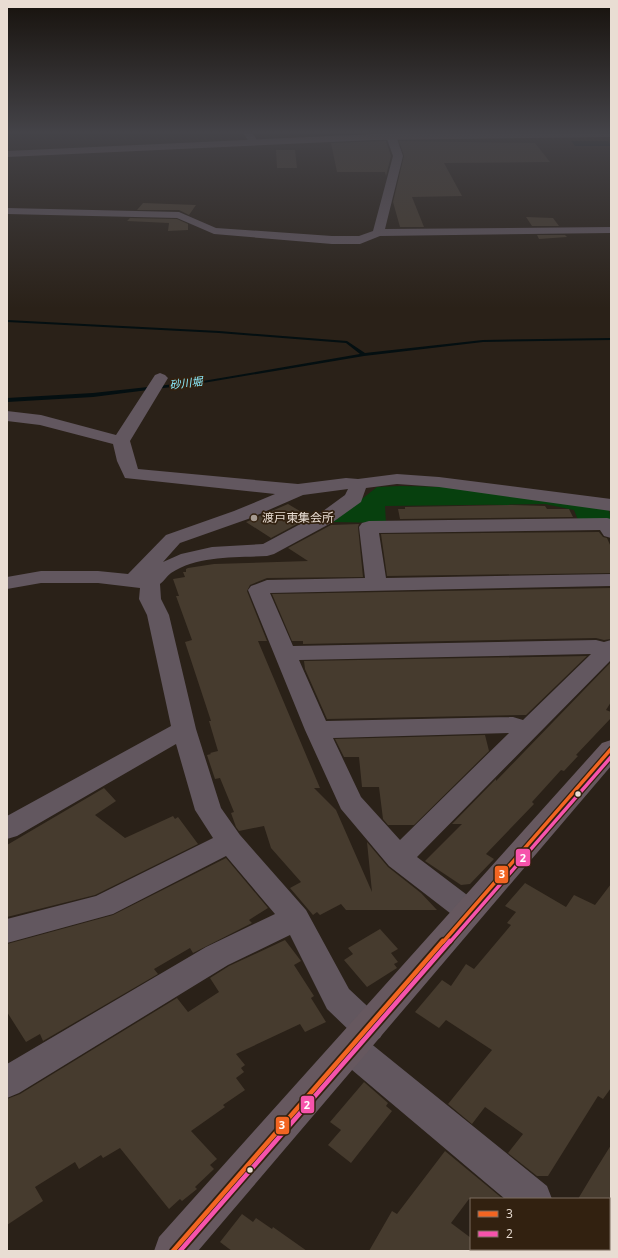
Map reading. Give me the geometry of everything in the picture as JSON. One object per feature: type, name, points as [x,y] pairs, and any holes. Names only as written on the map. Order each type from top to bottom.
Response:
[{"type":"street","points":[[378,233],[389,191]]},
{"type":"street","points":[[7,211],[179,215],[214,231],[332,240],[360,240],[378,233],[611,230]]},
{"type":"street","points":[[160,378],[121,441],[131,474],[298,490],[346,483],[358,484],[397,479],[440,482],[536,494],[611,506]]},
{"type":"street","points":[[7,416],[42,420],[121,441]]},
{"type":"street","points":[[7,583],[41,577],[98,577],[141,582],[188,558],[212,553],[268,550],[332,514],[354,498],[358,484]]},
{"type":"street","points":[[141,582],[173,539],[241,515],[298,490]]},
{"type":"street","points":[[376,584],[369,526],[607,524],[611,532]]},
{"type":"street","points":[[469,912],[399,858],[350,802],[317,730],[258,590],[267,586],[611,580]]},
{"type":"street","points":[[141,582],[158,615],[184,729],[208,810],[230,842],[296,918],[360,1038],[533,1198]]},
{"type":"street","points":[[285,653],[596,647],[609,649]]},
{"type":"street","points":[[399,858],[609,649]]},
{"type":"street","points":[[317,730],[513,725],[527,732]]},
{"type":"street","points":[[7,829],[184,729]]},
{"type":"street","points":[[173,1251],[611,749]]},
{"type":"street","points":[[7,931],[103,906],[230,842]]},
{"type":"street","points":[[10,1072],[217,956],[296,918]]},
{"type":"green space","points":[[377,487],[447,487],[609,510],[611,520],[578,520],[574,510],[545,504],[385,506],[386,523],[333,522]]},
{"type":"building","points":[[396,191],[459,191],[462,196],[412,197],[424,227],[400,227],[393,202]]},
{"type":"building","points":[[143,203],[196,205],[189,215],[179,210],[137,210]]},
{"type":"building","points":[[526,217],[553,218],[559,226],[532,226]]},
{"type":"building","points":[[130,218],[177,219],[188,224],[188,230],[168,231],[169,223],[127,221]]},
{"type":"building","points":[[537,235],[565,235],[567,237],[539,239]]},
{"type":"building","points":[[288,504],[310,517],[271,538],[246,522]]},
{"type":"building","points":[[513,505],[545,506],[547,509],[569,509],[573,517],[400,519],[398,509],[405,509],[405,507]]},
{"type":"building","points":[[359,524],[358,527],[363,577],[267,578],[250,585],[247,591],[267,641],[258,641],[320,788],[314,788],[336,810],[372,892],[367,842],[388,867],[421,893],[437,910],[346,910],[341,904],[320,915],[317,912],[313,915],[290,888],[301,882],[271,848],[264,826],[239,831],[236,827],[231,813],[234,812],[220,778],[215,779],[207,755],[218,751],[209,721],[211,721],[185,642],[192,640],[176,596],[179,596],[173,579],[185,577],[183,572],[186,572],[186,569],[188,568],[214,564],[308,561],[288,548],[331,525]]},
{"type":"building","points":[[599,532],[603,537],[607,538],[611,547],[611,573],[387,576],[381,534]]},
{"type":"building","points":[[611,588],[611,639],[604,640],[596,638],[303,644],[303,641],[292,641],[272,594]]},
{"type":"building","points":[[587,656],[526,715],[327,719],[305,669],[304,661]]},
{"type":"building","points":[[611,662],[611,702],[606,710],[611,712],[611,718],[576,755],[578,756],[564,771],[561,770],[532,802],[534,804],[486,854],[494,859],[470,884],[461,885],[425,861],[462,824],[452,824],[496,779],[496,781]]},
{"type":"building","points":[[485,735],[489,751],[414,825],[388,825],[383,819],[379,787],[362,787],[359,757],[344,757],[335,739]]},
{"type":"building","points":[[104,788],[116,801],[95,815],[125,838],[173,816],[175,819],[178,817],[198,844],[95,895],[7,917],[7,845]]},
{"type":"building","points":[[226,858],[268,908],[249,920],[252,923],[193,953],[190,948],[154,969],[158,974],[43,1041],[40,1034],[26,1042],[7,1012],[7,944],[113,915]]},
{"type":"building","points":[[525,883],[566,907],[574,895],[595,905],[611,884],[611,1088],[603,1099],[598,1096],[548,1176],[537,1176],[508,1153],[523,1134],[485,1107],[472,1124],[448,1104],[492,1050],[446,1020],[439,1028],[415,1012],[442,980],[451,986],[466,964],[474,969],[511,925],[507,923],[516,912],[505,906]]},
{"type":"building","points":[[380,929],[398,949],[391,953],[398,962],[394,964],[397,968],[367,987],[344,960],[353,954],[348,948]]},
{"type":"building","points":[[285,940],[301,961],[294,965],[314,996],[311,998],[326,1022],[305,1032],[300,1024],[236,1054],[245,1065],[241,1068],[244,1072],[236,1078],[245,1090],[223,1105],[225,1107],[191,1131],[217,1159],[210,1165],[214,1169],[195,1187],[197,1189],[182,1201],[180,1199],[169,1209],[120,1148],[103,1158],[101,1155],[79,1169],[75,1162],[35,1187],[43,1201],[7,1225],[7,1099],[20,1094],[177,998],[188,1012],[219,992],[210,978],[229,966]]},
{"type":"building","points":[[364,1082],[388,1103],[386,1106],[392,1111],[351,1163],[328,1145],[341,1130],[330,1122]]},
{"type":"building","points":[[611,1145],[611,1199],[579,1198]]},
{"type":"building","points":[[445,1151],[502,1198],[470,1198],[451,1223],[470,1237],[470,1250],[488,1251],[369,1251],[392,1211],[397,1214]]},
{"type":"building","points":[[242,1214],[253,1222],[256,1218],[272,1229],[273,1227],[307,1251],[232,1251],[220,1242]]},
{"type":"waterway","points":[[7,321],[219,332],[347,342],[364,355]]},
{"type":"waterway","points":[[364,355],[483,341],[611,339]]},
{"type":"waterway","name":"砂川堀","points":[[7,400],[93,395],[203,382],[364,355]]},
{"type":"transit line","name":"3","points":[[173,1251],[611,749]]},
{"type":"transit line","name":"2","points":[[180,1251],[611,757]]},
{"type":"place","name":"渡戸東集会所","points":[[254,518]]}]
